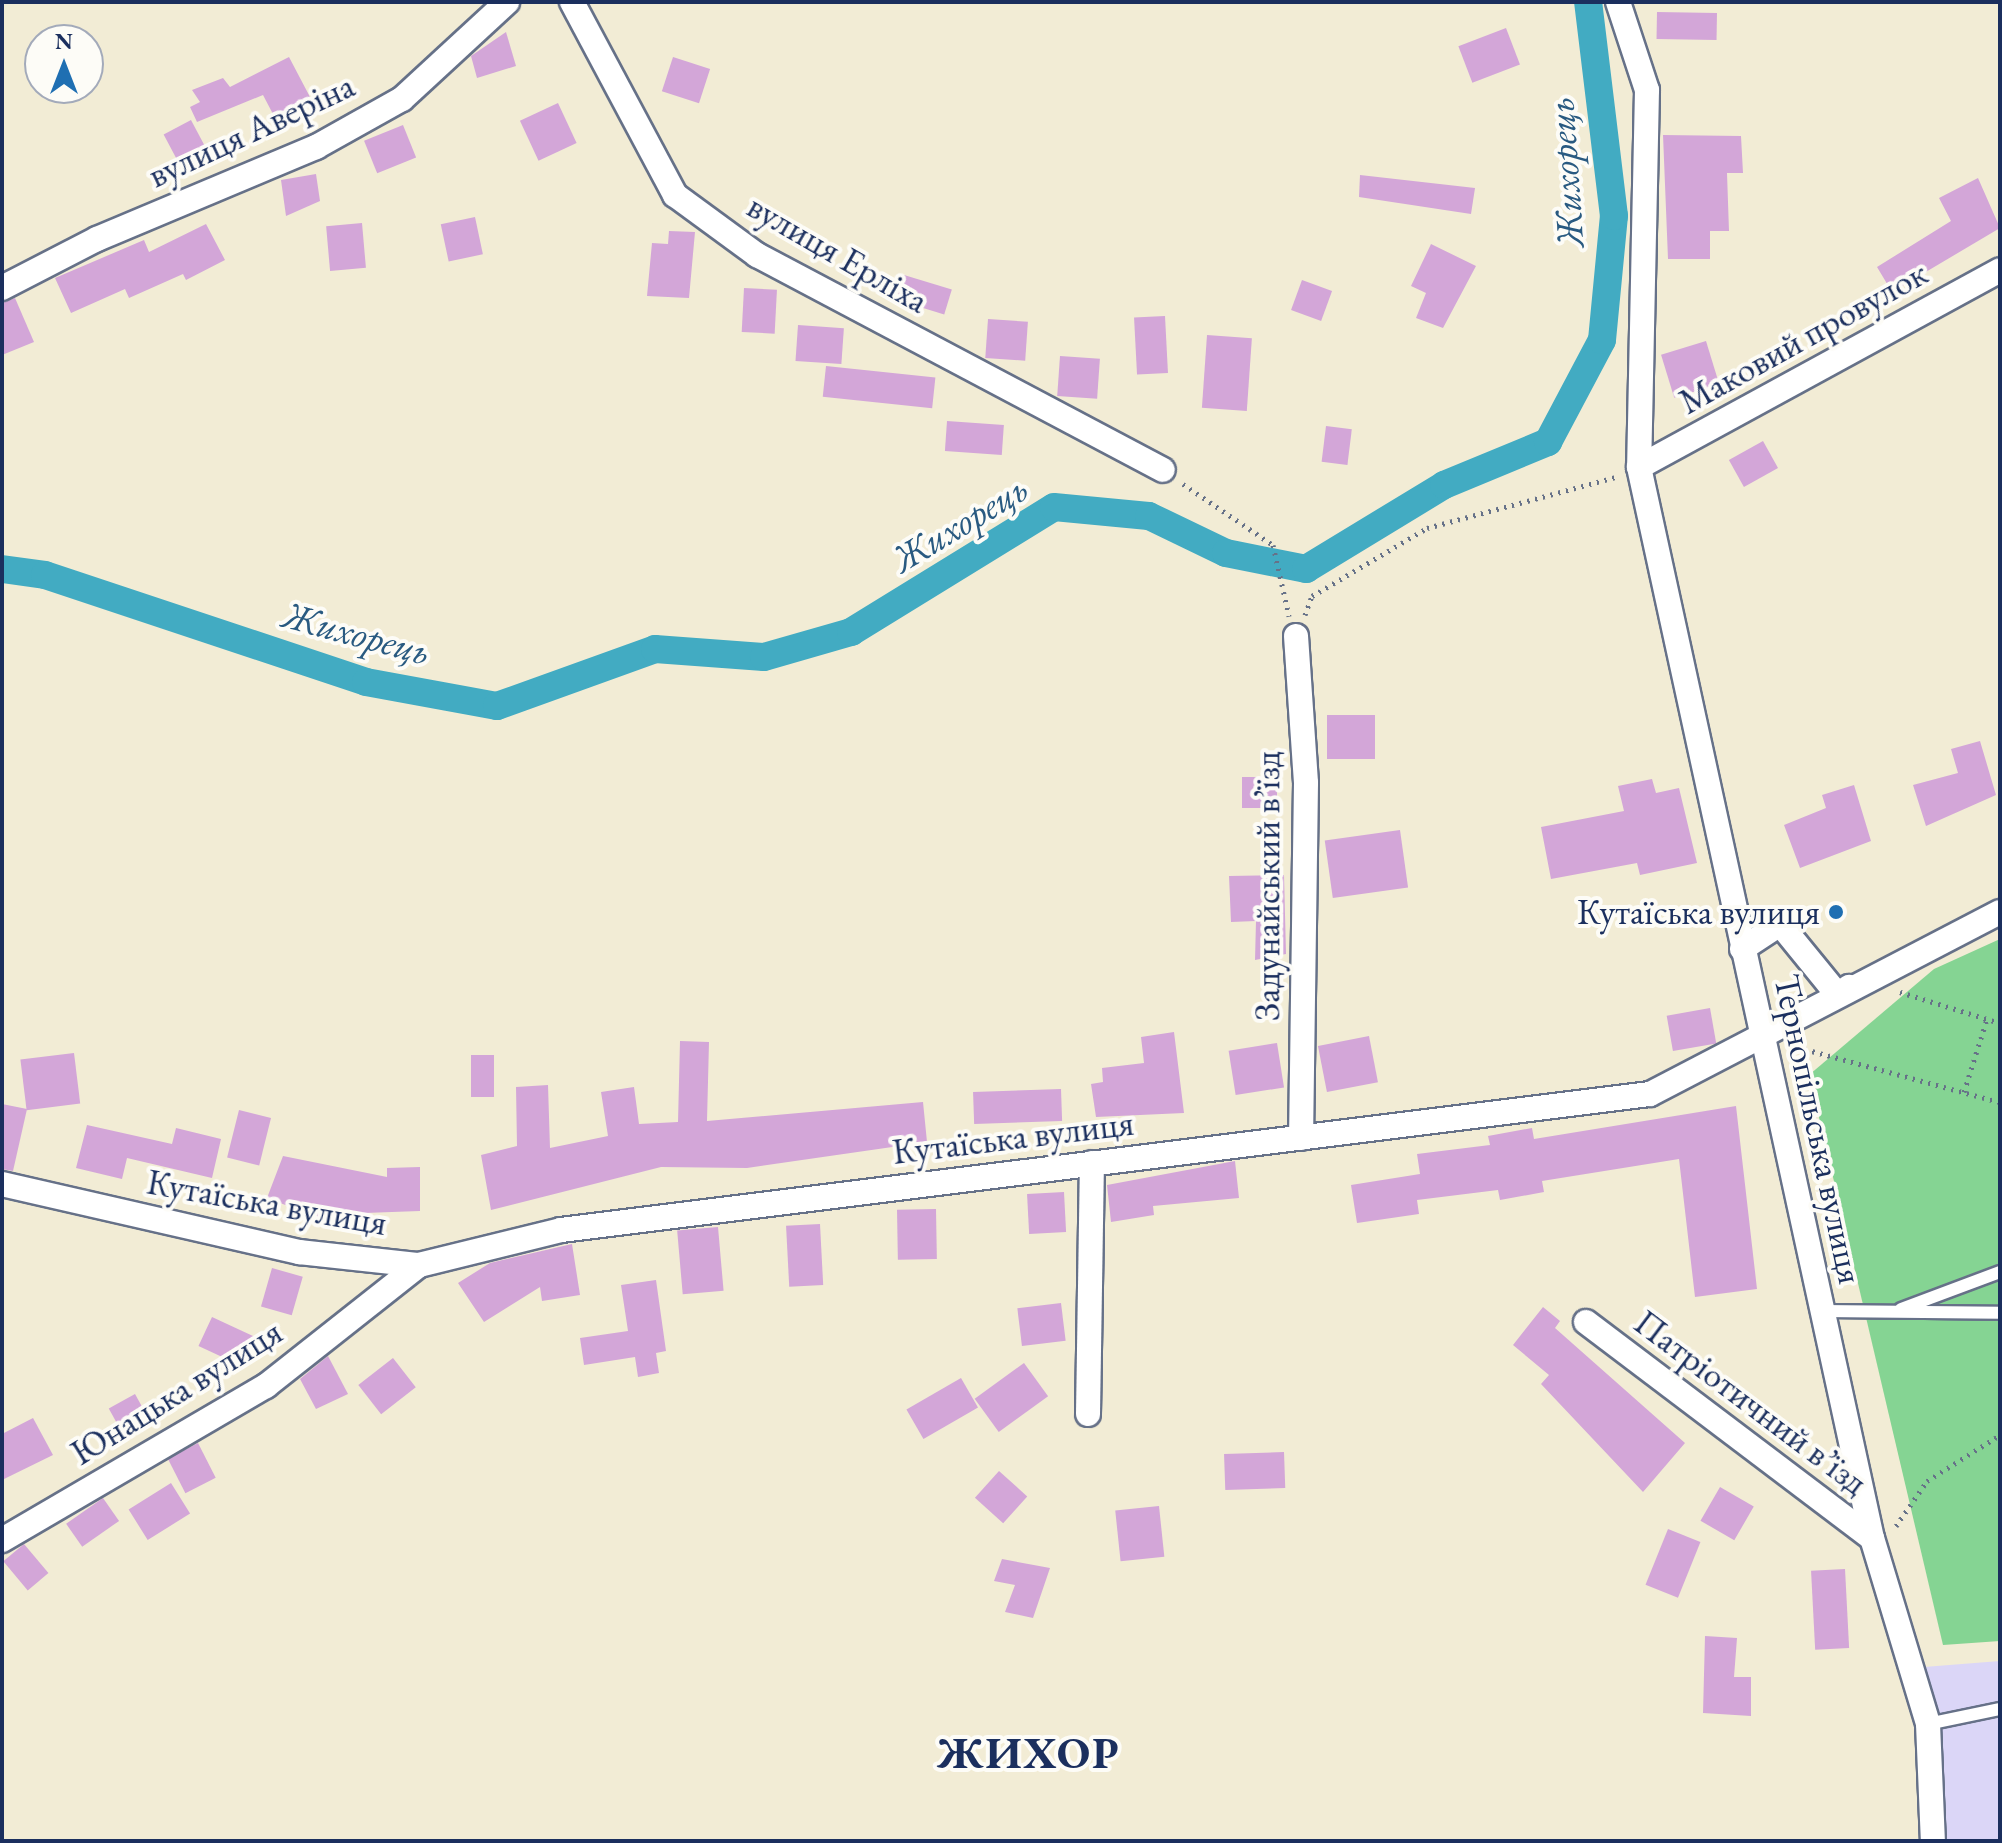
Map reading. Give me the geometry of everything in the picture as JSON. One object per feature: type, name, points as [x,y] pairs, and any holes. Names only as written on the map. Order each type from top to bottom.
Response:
[{"type":"street","name":"вулиця Аверіна","points":[[2,288],[97,239],[316,147],[402,99],[507,2]]},
{"type":"street","name":"вулиця Ерліха","points":[[572,2],[675,195],[757,255],[1163,470]]},
{"type":"street","name":"Тернопільська вулиця","points":[[1618,2],[1647,90],[1639,467],[1875,1546],[1928,1724],[1933,1841]]},
{"type":"street","name":"Маковий провулок","points":[[1639,467],[2000,270]]},
{"type":"street","name":"Задунайський в’їзд","points":[[1296,636],[1306,783],[1301,1138]]},
{"type":"street","name":"Кутаїська вулиця","points":[[2,1184],[299,1252],[419,1265],[561,1230],[1650,1094],[1762,1037],[1861,980],[2000,912]]},
{"type":"street","points":[[1742,949],[1780,924],[1838,995],[1861,980]]},
{"type":"street","points":[[1088,1414],[1092,1163]]},
{"type":"street","name":"Юнацька вулиця","points":[[2,1540],[266,1386],[419,1265]]},
{"type":"street","name":"Патріотичний в’їзд","points":[[1586,1322],[1875,1546]]},
{"type":"lane","points":[[1894,1312],[2000,1272]]},
{"type":"lane","points":[[1822,1311],[2000,1313]]},
{"type":"lane","points":[[1928,1724],[2000,1709]]},
{"type":"path","points":[[1296,636],[1312,596],[1427,528],[1639,467]]},
{"type":"path","points":[[1163,470],[1273,545],[1277,584]]},
{"type":"path","points":[[1861,980],[2000,1023]]},
{"type":"path","points":[[1964,1092],[1987,1019]]},
{"type":"path","points":[[1762,1037],[2000,1102]]},
{"type":"path","points":[[1875,1546],[1927,1481],[2000,1435]]},
{"type":"shaded area","points":[[2000,1661],[2000,1841],[1943,1841],[1939,1733],[1924,1667]]},
{"type":"green space","points":[[2000,939],[2000,1641],[1943,1645],[1809,1075],[1934,969]]},
{"type":"building","points":[[1657,12],[1717,13],[1717,40],[1657,39]]},
{"type":"building","points":[[1506,28],[1520,64],[1472,83],[1458,46]]},
{"type":"building","points":[[506,32],[516,66],[477,78],[471,56]]},
{"type":"building","points":[[289,57],[310,97],[274,116],[263,95],[197,122],[190,107],[200,102],[192,90],[223,78],[230,87]]},
{"type":"building","points":[[673,57],[710,69],[699,103],[662,91]]},
{"type":"building","points":[[558,103],[577,143],[539,161],[520,121]]},
{"type":"building","points":[[191,120],[211,158],[184,173],[164,135]]},
{"type":"building","points":[[403,125],[416,157],[377,173],[364,141]]},
{"type":"building","points":[[1663,135],[1741,136],[1743,173],[1727,173],[1729,231],[1710,231],[1710,259],[1668,259]]},
{"type":"building","points":[[316,174],[320,201],[286,216],[281,180]]},
{"type":"building","points":[[1360,175],[1475,188],[1471,214],[1359,197]]},
{"type":"building","points":[[1978,178],[2000,228],[1892,292],[1877,267],[1951,221],[1939,198]]},
{"type":"building","points":[[475,217],[483,254],[449,261],[441,224]]},
{"type":"building","points":[[362,223],[366,268],[330,271],[326,226]]},
{"type":"building","points":[[206,224],[225,260],[186,280],[183,274],[129,298],[125,289],[71,313],[55,278],[144,240],[149,252]]},
{"type":"building","points":[[669,231],[695,232],[689,298],[647,296],[652,243],[668,244]]},
{"type":"building","points":[[1431,244],[1476,266],[1443,328],[1416,318],[1426,293],[1411,286]]},
{"type":"building","points":[[904,275],[952,290],[944,314],[896,300]]},
{"type":"building","points":[[1302,280],[1332,291],[1321,321],[1291,310]]},
{"type":"building","points":[[744,288],[777,290],[775,334],[742,332]]},
{"type":"building","points":[[15,298],[34,342],[2,355],[2,303]]},
{"type":"building","points":[[1165,316],[1168,373],[1137,375],[1134,318]]},
{"type":"building","points":[[988,319],[1028,322],[1025,361],[985,358]]},
{"type":"building","points":[[798,325],[844,328],[841,364],[795,361]]},
{"type":"building","points":[[1207,335],[1252,338],[1247,411],[1202,408]]},
{"type":"building","points":[[1706,341],[1719,384],[1674,398],[1661,355]]},
{"type":"building","points":[[1060,356],[1100,359],[1097,399],[1057,396]]},
{"type":"building","points":[[826,366],[935,377],[932,408],[823,397]]},
{"type":"building","points":[[947,421],[1004,425],[1002,455],[945,451]]},
{"type":"building","points":[[1326,426],[1352,429],[1347,465],[1322,462]]},
{"type":"building","points":[[1763,441],[1778,468],[1744,487],[1729,460]]},
{"type":"building","points":[[1327,715],[1375,715],[1375,759],[1327,759]]},
{"type":"building","points":[[1980,741],[1996,795],[1926,826],[1913,785],[1958,773],[1951,749]]},
{"type":"building","points":[[1242,777],[1277,777],[1277,808],[1242,808]]},
{"type":"building","points":[[1652,779],[1656,793],[1679,788],[1697,863],[1640,875],[1637,863],[1551,879],[1541,827],[1624,811],[1618,786]]},
{"type":"building","points":[[1854,785],[1871,841],[1800,868],[1784,825],[1826,808],[1822,795]]},
{"type":"building","points":[[1400,830],[1408,887],[1333,898],[1325,841]]},
{"type":"building","points":[[1284,875],[1286,954],[1255,960],[1256,921],[1231,922],[1229,876]]},
{"type":"building","points":[[1710,1008],[1716,1043],[1673,1051],[1667,1016]]},
{"type":"building","points":[[1174,1032],[1184,1113],[1096,1117],[1091,1084],[1103,1082],[1102,1068],[1144,1063],[1141,1037]]},
{"type":"building","points":[[1369,1036],[1378,1082],[1327,1092],[1318,1046]]},
{"type":"building","points":[[680,1041],[709,1042],[707,1121],[923,1102],[927,1142],[747,1168],[661,1167],[491,1210],[481,1155],[517,1146],[516,1087],[548,1085],[550,1148],[608,1136],[601,1092],[634,1087],[639,1124],[678,1122]]},
{"type":"building","points":[[1277,1043],[1284,1087],[1236,1095],[1229,1051]]},
{"type":"building","points":[[74,1053],[80,1104],[27,1110],[20,1060]]},
{"type":"building","points":[[471,1055],[494,1055],[494,1097],[471,1097]]},
{"type":"building","points":[[1061,1089],[1062,1121],[974,1124],[973,1092]]},
{"type":"building","points":[[2,1104],[27,1109],[13,1171],[2,1169]]},
{"type":"building","points":[[1736,1106],[1757,1289],[1695,1297],[1679,1159],[1542,1181],[1544,1192],[1500,1200],[1498,1190],[1417,1200],[1419,1214],[1357,1223],[1351,1185],[1420,1174],[1417,1154],[1490,1145],[1488,1136],[1532,1128],[1534,1139]]},
{"type":"building","points":[[239,1110],[271,1118],[259,1166],[227,1158]]},
{"type":"building","points":[[87,1125],[172,1144],[176,1128],[221,1139],[212,1178],[127,1158],[122,1179],[76,1168]]},
{"type":"building","points":[[283,1156],[387,1177],[387,1168],[420,1167],[420,1211],[364,1213],[362,1223],[317,1217],[267,1198]]},
{"type":"building","points":[[1235,1161],[1239,1198],[1153,1206],[1154,1215],[1111,1222],[1107,1185]]},
{"type":"building","points":[[1064,1192],[1066,1232],[1029,1234],[1027,1194]]},
{"type":"building","points":[[936,1209],[937,1259],[898,1260],[897,1210]]},
{"type":"building","points":[[820,1224],[823,1285],[789,1287],[786,1226]]},
{"type":"building","points":[[718,1227],[724,1291],[683,1294],[677,1231]]},
{"type":"building","points":[[572,1244],[580,1295],[542,1301],[540,1287],[484,1322],[458,1283],[490,1263]]},
{"type":"building","points":[[272,1268],[303,1277],[292,1315],[261,1306]]},
{"type":"building","points":[[656,1280],[666,1351],[656,1353],[659,1373],[638,1377],[635,1357],[584,1365],[580,1338],[628,1331],[621,1285]]},
{"type":"building","points":[[1061,1303],[1066,1341],[1022,1346],[1017,1308]]},
{"type":"building","points":[[1543,1307],[1560,1321],[1555,1328],[1685,1443],[1643,1492],[1541,1384],[1549,1375],[1513,1345]]},
{"type":"building","points":[[212,1317],[255,1337],[241,1366],[198,1346]]},
{"type":"building","points":[[328,1356],[348,1394],[316,1409],[300,1379]]},
{"type":"building","points":[[393,1358],[416,1387],[381,1414],[358,1385]]},
{"type":"building","points":[[1024,1363],[1048,1396],[999,1432],[975,1399]]},
{"type":"building","points":[[961,1378],[978,1407],[923,1439],[906,1410]]},
{"type":"building","points":[[135,1394],[148,1417],[121,1431],[109,1409]]},
{"type":"building","points":[[33,1418],[53,1455],[2,1480],[2,1434]]},
{"type":"building","points":[[198,1443],[216,1478],[185,1493],[168,1458]]},
{"type":"building","points":[[1284,1452],[1285,1488],[1225,1490],[1224,1454]]},
{"type":"building","points":[[999,1471],[1027,1496],[1003,1523],[975,1498]]},
{"type":"building","points":[[171,1483],[190,1514],[148,1540],[129,1509]]},
{"type":"building","points":[[1720,1487],[1754,1506],[1734,1540],[1700,1521]]},
{"type":"building","points":[[103,1498],[119,1521],[82,1547],[66,1524]]},
{"type":"building","points":[[1159,1506],[1164,1557],[1121,1561],[1115,1511]]},
{"type":"building","points":[[1668,1529],[1700,1542],[1678,1598],[1646,1585]]},
{"type":"building","points":[[24,1544],[48,1573],[28,1590],[3,1561]]},
{"type":"building","points":[[1002,1559],[1050,1568],[1033,1618],[1005,1612],[1015,1585],[994,1581]]},
{"type":"building","points":[[1845,1569],[1849,1648],[1815,1650],[1811,1571]]},
{"type":"building","points":[[1705,1636],[1737,1638],[1734,1677],[1751,1677],[1751,1716],[1703,1713]]},
{"type":"waterway","name":"Жихорець","points":[[2,569],[45,575],[366,682],[497,706],[655,649],[764,657],[851,632],[1054,507],[1149,516],[1226,553],[1306,569],[1444,485],[1548,442],[1602,340],[1614,216],[1588,2]]},
{"type":"place","name":"Кутаїська вулиця","points":[[1836,912]]},
{"type":"district","name":"ЖИХОР","points":[[1029,1753]]}]
